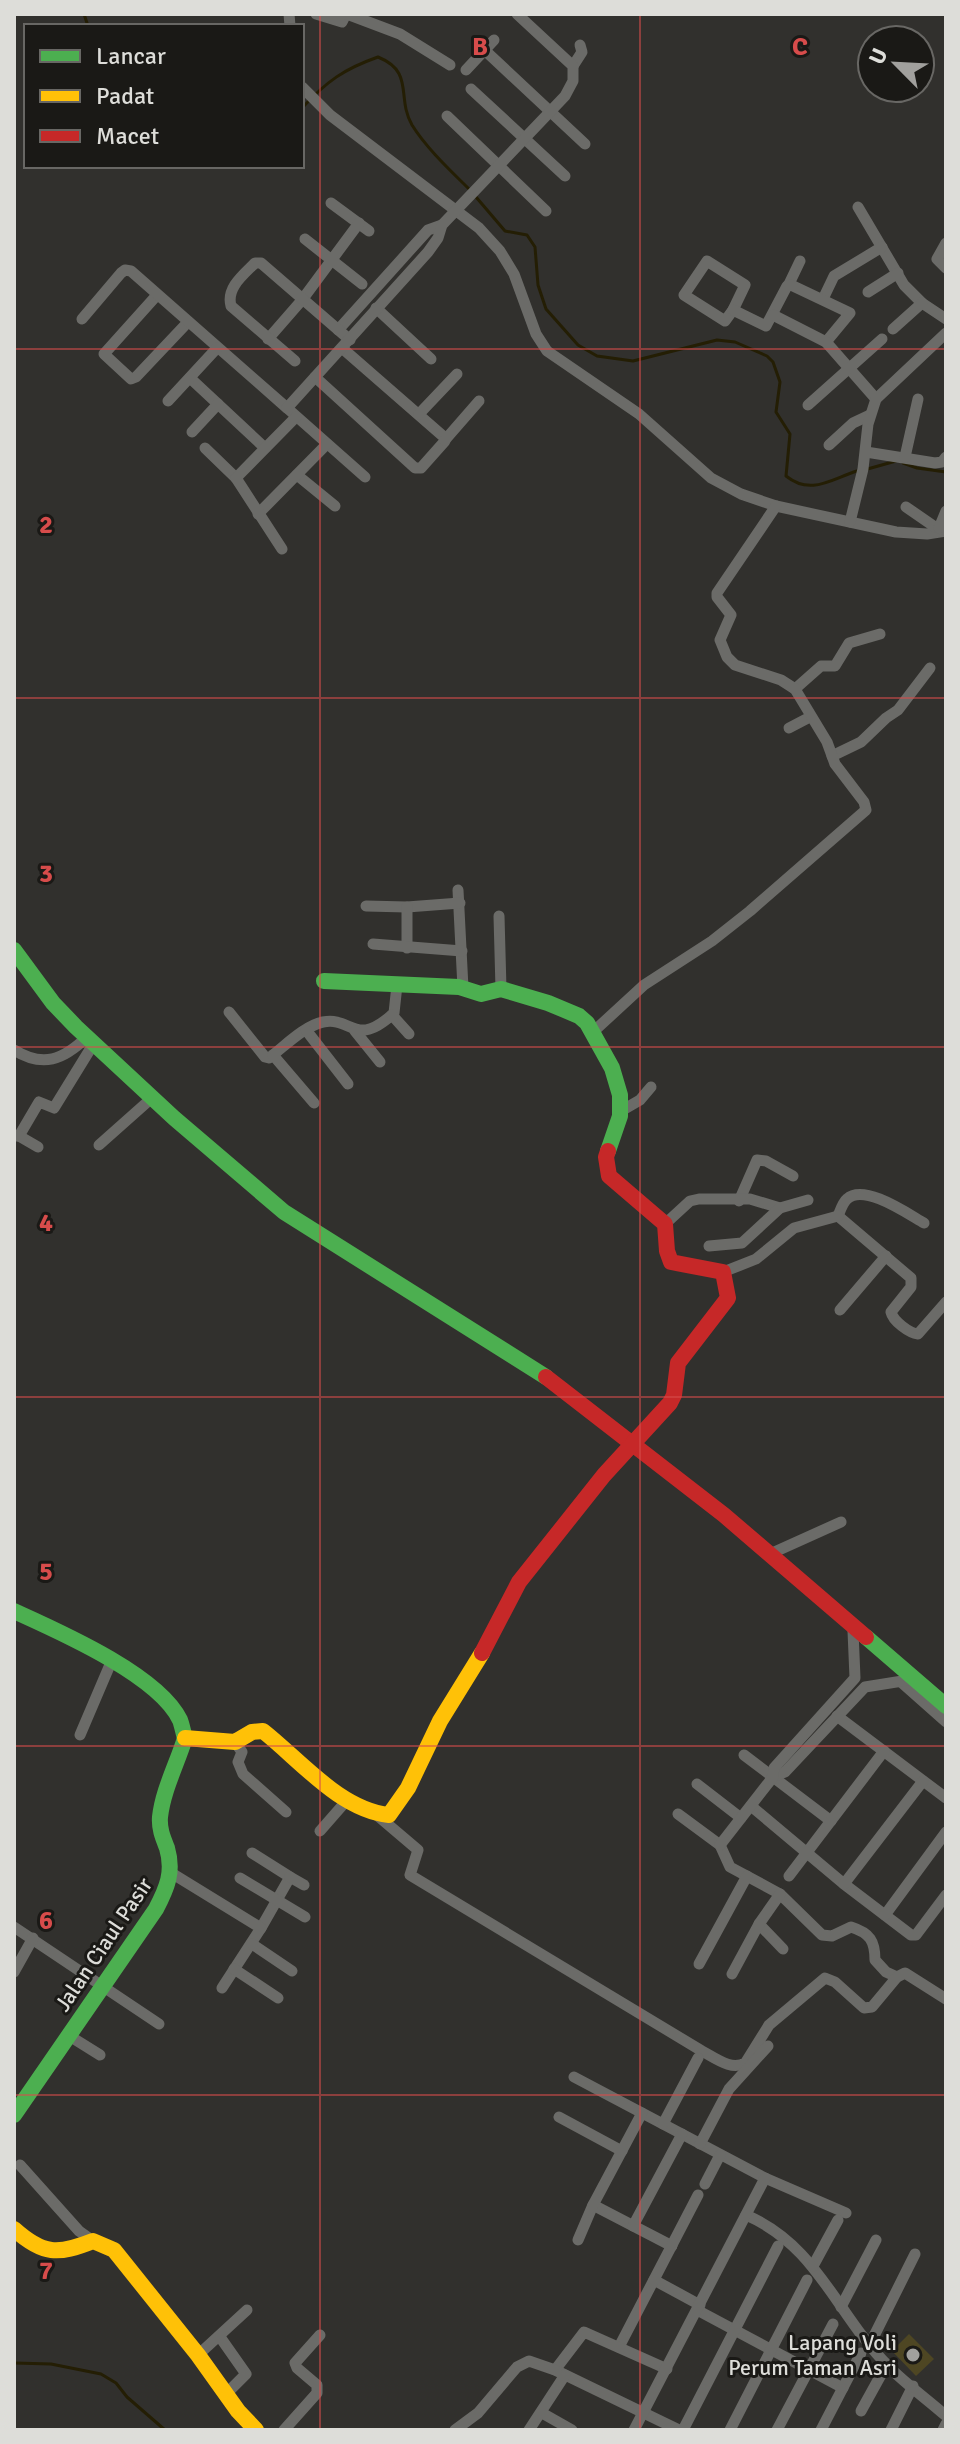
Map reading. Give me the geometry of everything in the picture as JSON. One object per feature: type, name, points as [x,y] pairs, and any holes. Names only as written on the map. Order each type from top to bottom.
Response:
[{"type":"street","points":[[316,14],[342,22],[347,14],[400,34],[450,65]]},
{"type":"street","points":[[517,14],[573,66]]},
{"type":"street","points":[[466,70],[481,47],[494,40]]},
{"type":"street","points":[[236,478],[265,448],[315,377],[438,238],[442,225],[569,90],[573,81],[573,66],[582,52],[580,45]]},
{"type":"street","points":[[481,47],[585,144]]},
{"type":"street","points":[[304,89],[330,115],[479,228],[500,251],[514,274],[536,334],[554,358],[597,383],[639,414],[711,478],[741,494],[776,506],[912,535],[944,530]]},
{"type":"street","points":[[471,89],[565,176]]},
{"type":"street","points":[[447,116],[546,211]]},
{"type":"street","points":[[331,203],[369,231]]},
{"type":"street","points":[[858,207],[912,294],[946,319]]},
{"type":"street","points":[[268,339],[302,300],[359,223]]},
{"type":"street","points":[[338,330],[428,230],[442,225]]},
{"type":"street","points":[[305,239],[362,284]]},
{"type":"street","points":[[946,243],[937,259],[946,268]]},
{"type":"street","points":[[823,299],[834,276],[882,247]]},
{"type":"street","points":[[401,261],[410,270]]},
{"type":"street","points":[[707,261],[745,285],[733,310],[723,320],[684,295],[707,261]]},
{"type":"street","points":[[733,310],[765,326],[800,261]]},
{"type":"street","points":[[295,361],[231,306],[229,297],[238,280],[255,263],[261,263],[338,330],[346,344],[445,440]]},
{"type":"street","points":[[82,319],[125,270],[131,271],[365,477]]},
{"type":"street","points":[[868,292],[898,273]]},
{"type":"street","points":[[789,284],[850,313],[826,342]]},
{"type":"street","points":[[157,295],[104,354],[131,379],[188,322]]},
{"type":"street","points":[[893,329],[922,303]]},
{"type":"street","points":[[376,308],[431,359]]},
{"type":"street","points":[[773,315],[826,342],[876,399]]},
{"type":"street","points":[[850,522],[866,452],[870,415],[876,399],[946,333]]},
{"type":"street","points":[[808,405],[882,339]]},
{"type":"street","points":[[168,401],[217,348]]},
{"type":"street","points":[[419,414],[457,374]]},
{"type":"street","points":[[315,377],[417,469],[479,401]]},
{"type":"street","points":[[190,378],[265,448]]},
{"type":"street","points":[[905,457],[918,399]]},
{"type":"street","points":[[192,432],[218,404]]},
{"type":"street","points":[[829,445],[853,423],[870,415]]},
{"type":"street","points":[[258,514],[327,444]]},
{"type":"street","points":[[205,448],[236,478],[282,549]]},
{"type":"street","points":[[866,452],[935,463],[942,462],[946,457]]},
{"type":"street","points":[[297,475],[335,506]]},
{"type":"street","points":[[593,1032],[644,985],[712,941],[866,812],[864,802],[832,756],[821,731],[795,689],[781,680],[735,665],[720,644],[720,636],[731,615],[717,593],[776,506]]},
{"type":"street","points":[[906,507],[944,530]]},
{"type":"street","points":[[944,530],[946,511]]},
{"type":"street","points":[[795,689],[821,666],[838,664],[849,643],[880,634]]},
{"type":"street","points":[[832,756],[861,742],[898,710],[930,668]]},
{"type":"street","points":[[789,728],[810,717]]},
{"type":"street","points":[[366,906],[407,907],[459,896],[463,988]]},
{"type":"street","points":[[407,907],[407,948]]},
{"type":"street","points":[[499,916],[501,989]]},
{"type":"street","points":[[373,944],[462,951]]},
{"type":"street","points":[[14,950],[53,1003],[90,1040],[284,1212],[532,1366],[632,1443],[770,1554],[908,1681],[946,1722]]},
{"type":"street","points":[[324,981],[463,988],[481,994],[501,989],[579,1016],[593,1032],[618,1086],[621,1111],[606,1157],[607,1171],[620,1187],[665,1224],[666,1248],[673,1263],[723,1272],[736,1264],[756,1259],[794,1228],[838,1216]]},
{"type":"street","points":[[229,1012],[269,1058],[320,1022],[328,1021],[355,1031],[369,1030],[392,1015],[397,985]]},
{"type":"street","points":[[392,1015],[409,1034]]},
{"type":"street","points":[[306,1030],[348,1084]]},
{"type":"street","points":[[355,1031],[380,1062]]},
{"type":"street","points":[[14,1050],[29,1059],[46,1060],[90,1040]]},
{"type":"street","points":[[38,1147],[17,1136],[39,1102],[54,1108],[90,1040]]},
{"type":"street","points":[[273,1055],[314,1103]]},
{"type":"street","points":[[621,1111],[640,1100],[651,1087]]},
{"type":"street","points":[[99,1145],[153,1097]]},
{"type":"street","points":[[739,1201],[757,1160],[766,1161],[793,1176]]},
{"type":"street","points":[[838,1216],[850,1196],[866,1195],[876,1197],[924,1223]]},
{"type":"street","points":[[665,1224],[690,1201],[709,1197],[739,1201],[750,1199],[780,1208]]},
{"type":"street","points":[[709,1246],[742,1243],[780,1208],[808,1200]]},
{"type":"street","points":[[838,1216],[912,1281],[911,1287],[891,1312],[892,1317],[909,1331],[918,1334],[946,1302]]},
{"type":"street","points":[[840,1310],[886,1256]]},
{"type":"street","points":[[378,1816],[389,1815],[400,1801],[440,1721],[475,1667],[519,1582],[632,1443],[670,1403],[678,1363],[726,1302],[728,1294],[723,1272]]},
{"type":"street","points":[[770,1554],[841,1522]]},
{"type":"street","points":[[14,1611],[82,1643],[149,1687],[183,1726],[185,1738],[235,1742],[252,1732],[263,1731],[348,1799],[378,1816],[418,1850],[410,1871],[414,1878],[664,2029],[735,2066],[746,2062],[769,2025],[825,1978],[833,1980],[860,2006],[868,2008],[897,1977],[907,1973],[946,1999]]},
{"type":"street","points":[[773,1777],[774,1768],[855,1678],[853,1631]]},
{"type":"street","points":[[80,1735],[112,1660]]},
{"type":"street","points":[[855,1678],[865,1687]]},
{"type":"street","points":[[723,1853],[741,1818],[773,1777],[785,1772],[865,1687],[908,1681],[946,1706]]},
{"type":"street","points":[[837,1716],[946,1798]]},
{"type":"street","name":"Jalan Ciaul Pasir","points":[[14,2115],[156,1909],[173,1874],[160,1823],[167,1787],[185,1738]]},
{"type":"street","points":[[235,1742],[242,1752],[238,1762],[243,1774],[286,1812]]},
{"type":"street","points":[[789,1876],[884,1751]]},
{"type":"street","points":[[744,1755],[831,1821]]},
{"type":"street","points":[[844,1884],[923,1781]]},
{"type":"street","points":[[697,1784],[741,1818]]},
{"type":"street","points":[[320,1831],[348,1799]]},
{"type":"street","points":[[751,1806],[911,1935],[916,1935],[946,1895]]},
{"type":"street","points":[[678,1814],[723,1853],[730,1867],[780,1894],[825,1937],[851,1927],[866,1933],[875,1945],[875,1960],[886,1972],[897,1977]]},
{"type":"street","points":[[885,1915],[944,1839]]},
{"type":"street","points":[[252,1853],[304,1885]]},
{"type":"street","points":[[173,1874],[261,1928]]},
{"type":"street","points":[[699,1964],[747,1876]]},
{"type":"street","points":[[222,1988],[252,1944],[290,1877]]},
{"type":"street","points":[[240,1878],[305,1917]]},
{"type":"street","points":[[732,1974],[759,1924],[780,1894]]},
{"type":"street","points":[[759,1924],[783,1949]]},
{"type":"street","points":[[14,1927],[159,2024]]},
{"type":"street","points":[[14,1972],[33,1938]]},
{"type":"street","points":[[252,1944],[292,1971]]},
{"type":"street","points":[[234,1969],[278,1998]]},
{"type":"street","points":[[68,2035],[100,2055]]},
{"type":"street","points":[[700,2144],[729,2089],[768,2046]]},
{"type":"street","points":[[663,2124],[698,2058]]},
{"type":"street","points":[[574,2077],[842,2216],[813,2266]]},
{"type":"street","points":[[578,2240],[642,2113]]},
{"type":"street","points":[[559,2117],[622,2151]]},
{"type":"street","points":[[633,2226],[682,2134]]},
{"type":"street","points":[[705,2184],[720,2155]]},
{"type":"street","points":[[20,2165],[79,2231],[124,2259],[152,2300],[256,2430]]},
{"type":"street","points":[[634,2430],[765,2178]]},
{"type":"street","points":[[619,2347],[698,2195]]},
{"type":"street","points":[[593,2205],[672,2246]]},
{"type":"street","points":[[746,2215],[786,2237],[813,2266],[887,2364],[946,2416]]},
{"type":"street","points":[[14,2229],[36,2249],[52,2252],[80,2247],[93,2241]]},
{"type":"street","points":[[841,2307],[876,2240]]},
{"type":"street","points":[[455,2430],[494,2397],[523,2363],[534,2362],[681,2430],[778,2246]]},
{"type":"street","points":[[870,2344],[915,2254]]},
{"type":"street","points":[[654,2280],[735,2330],[843,2388]]},
{"type":"street","points":[[730,2430],[807,2280]]},
{"type":"street","points":[[198,2355],[247,2310]]},
{"type":"street","points":[[779,2429],[833,2324]]},
{"type":"street","points":[[529,2430],[542,2413],[560,2372],[584,2332],[667,2369]]},
{"type":"street","points":[[284,2430],[317,2393],[317,2385],[295,2363],[320,2335]]},
{"type":"street","points":[[220,2337],[246,2374],[227,2393]]},
{"type":"street","points":[[821,2430],[861,2353]]},
{"type":"street","points":[[861,2411],[887,2364]]},
{"type":"street","points":[[891,2430],[913,2386]]},
{"type":"street","points":[[542,2413],[572,2430]]},
{"type":"street","points":[[943,2430],[946,2424]]},
{"type":"shaded area","name":"Lapang Voli Perum Taman Asri","points":[[909,2334],[934,2359],[916,2376],[892,2351]]},
{"type":"waterway","points":[[84,14],[87,24]]},
{"type":"waterway","points":[[304,106],[337,77],[378,57],[397,70],[407,115],[418,134],[471,191]]},
{"type":"waterway","points":[[476,197],[505,231],[527,235],[535,247],[538,285],[546,309],[578,345],[597,356],[633,361],[717,340],[735,342],[767,356],[773,362],[780,382],[776,412],[790,434],[786,476],[795,482],[813,485],[857,471]]},
{"type":"waterway","points":[[864,470],[896,461]]},
{"type":"waterway","points":[[903,463],[946,472]]},
{"type":"waterway","points":[[14,2363],[51,2364],[101,2374],[116,2383],[127,2397],[165,2430]]},
{"type":"traffic: fast","points":[[14,950],[53,1003],[76,1027],[174,1118],[284,1212],[546,1377]]},
{"type":"traffic: fast","points":[[324,981],[459,987],[481,994],[501,989],[579,1016],[587,1023],[612,1068],[620,1095],[620,1116],[608,1151]]},
{"type":"traffic: fast","points":[[14,1611],[56,1630],[130,1671],[169,1703],[180,1720],[185,1738]]},
{"type":"traffic: fast","points":[[866,1637],[946,1706]]},
{"type":"traffic: fast","points":[[14,2115],[156,1909],[163,1894],[170,1865],[160,1817],[185,1738]]},
{"type":"traffic: slow","points":[[185,1738],[235,1742],[252,1732],[263,1731],[337,1794],[371,1811],[389,1815],[408,1788],[440,1721],[482,1653]]},
{"type":"traffic: slow","points":[[14,2229],[34,2244],[51,2250],[70,2249],[93,2241],[114,2250],[256,2430]]},
{"type":"traffic: jam","points":[[482,1653],[519,1582],[604,1475],[670,1403],[678,1363],[728,1298],[723,1272],[671,1262],[665,1224],[609,1176],[608,1151]]},
{"type":"traffic: jam","points":[[546,1377],[724,1515],[866,1637]]},
{"type":"place","name":"Lapang Voli Perum Taman Asri","points":[[913,2355]]}]
